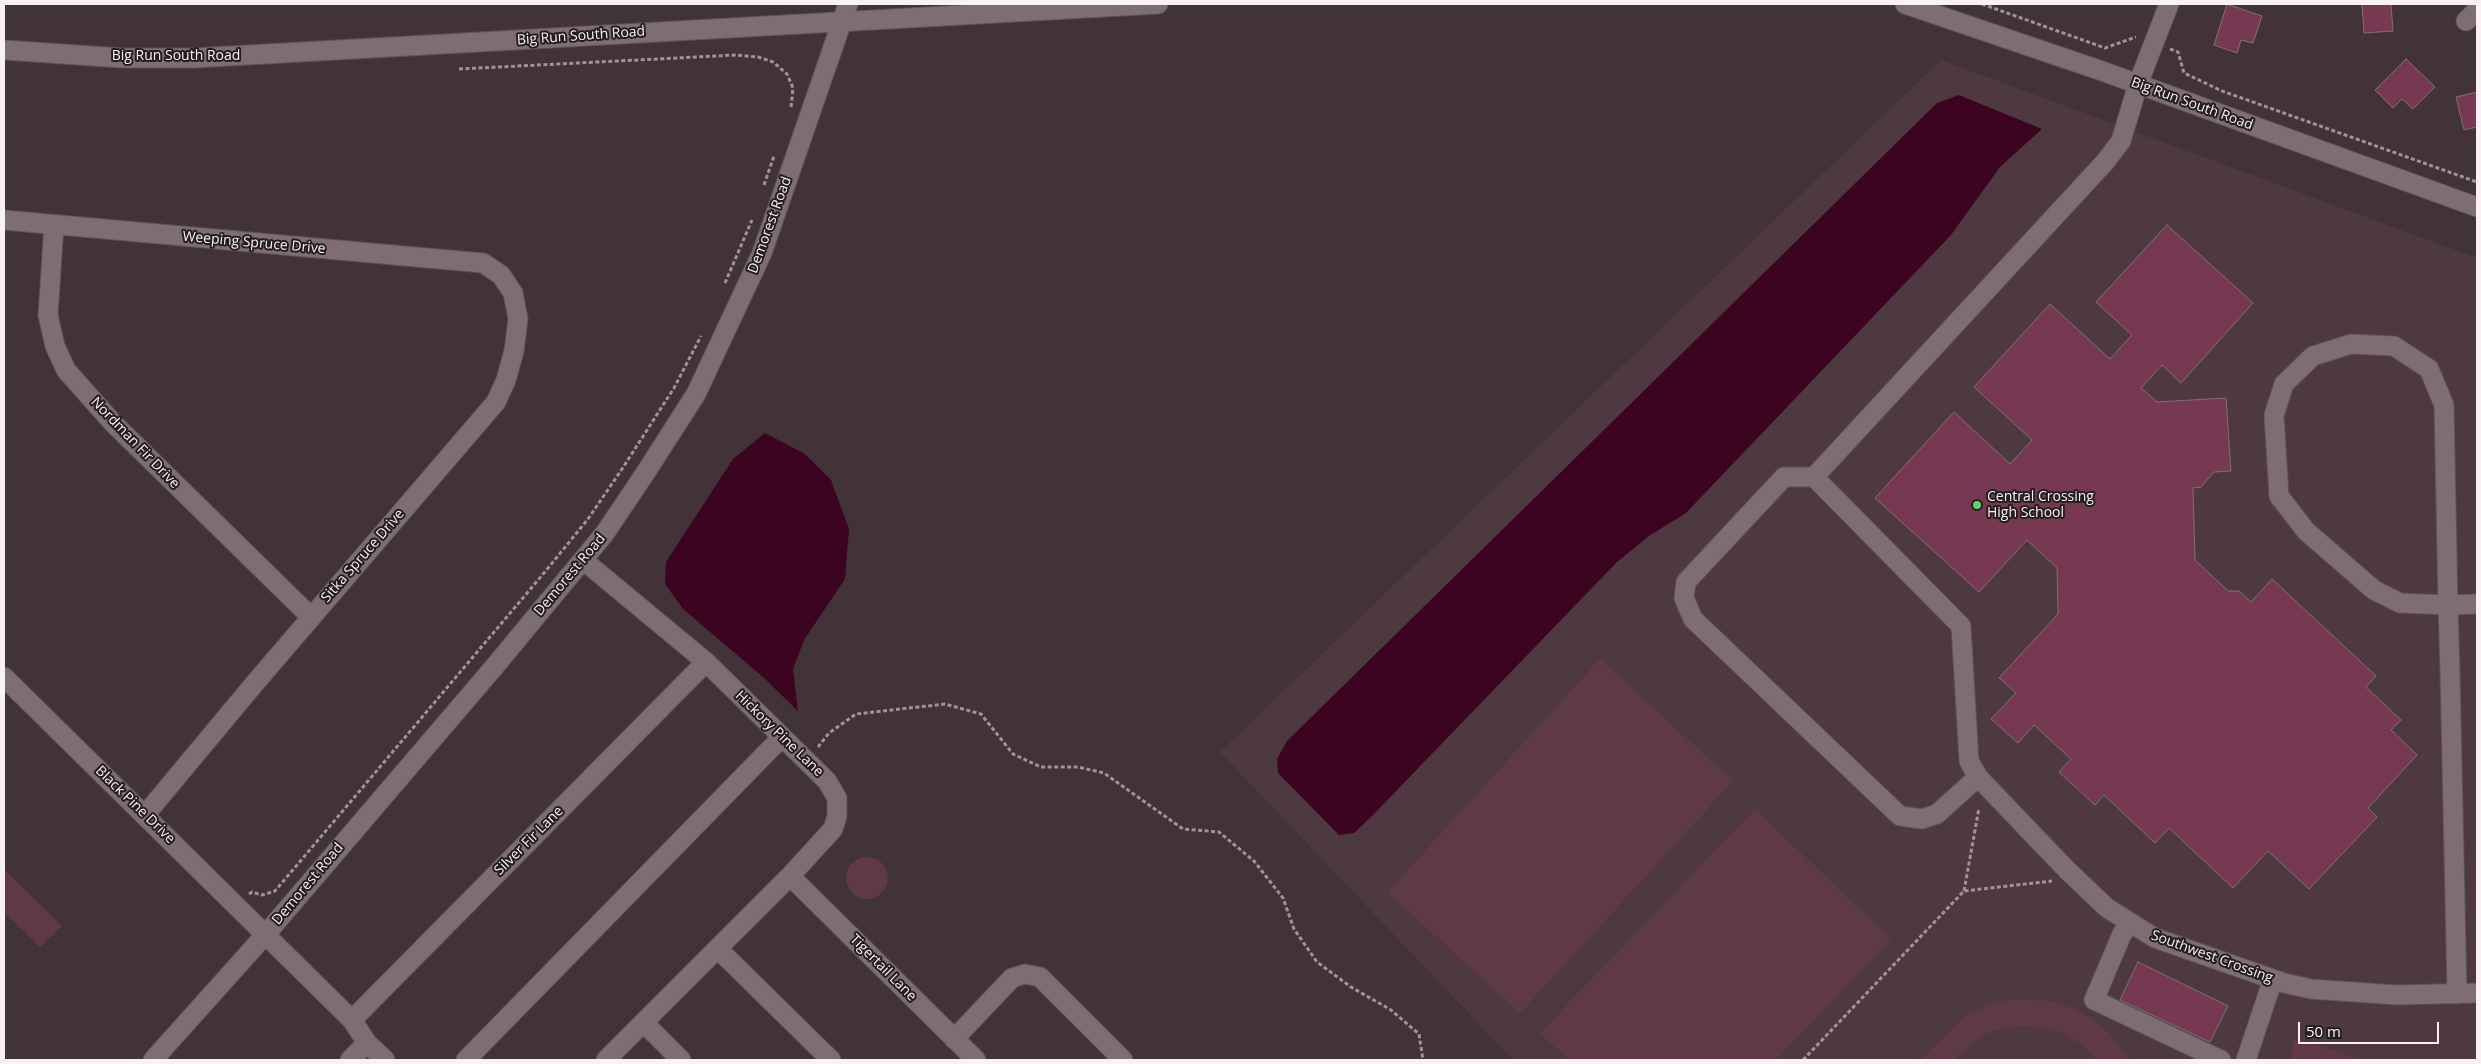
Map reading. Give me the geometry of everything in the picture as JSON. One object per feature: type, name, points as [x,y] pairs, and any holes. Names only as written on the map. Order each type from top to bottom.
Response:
[{"type":"street","name":"Big Run South Road","points":[[4,50],[122,58],[194,58],[322,52],[845,12],[1158,4]]},
{"type":"street","name":"Big Run South Road","points":[[1905,4],[2138,84],[2477,207]]},
{"type":"street","points":[[1978,778],[1937,814],[1922,819],[1900,816],[1693,619],[1684,598],[1686,582],[1784,477],[1814,477],[2104,162],[2121,141],[2138,84],[2169,4]]},
{"type":"street","name":"Demorest Road","points":[[153,1060],[266,934],[495,666],[605,533],[696,394],[762,253],[845,12]]},
{"type":"street","name":"Weeping Spruce Drive","points":[[4,220],[483,263],[501,275]]},
{"type":"street","name":"Nordman Fir Drive","points":[[54,225],[48,315],[55,346],[66,370],[113,423],[311,617]]},
{"type":"street","name":"Sitka Spruce Drive","points":[[145,815],[311,617],[496,402],[506,380],[514,351],[518,319],[514,292],[501,275]]},
{"type":"street","points":[[2457,994],[2448,605],[2444,405],[2429,369],[2394,346],[2351,344],[2313,356],[2284,384],[2274,415],[2279,496],[2306,532],[2374,590],[2400,603],[2448,605],[2477,604]]},
{"type":"street","name":"Southwest Crossing","points":[[1814,477],[1961,626],[1968,761],[1978,778],[2067,870],[2107,908],[2155,938],[2273,979],[2311,989],[2477,993]]},
{"type":"street","name":"Hickory Pine Lane","points":[[583,560],[706,662],[828,781],[837,798],[837,816],[833,829],[790,876],[606,1060]]},
{"type":"street","name":"Silver Fir Lane","points":[[352,1020],[706,662]]},
{"type":"street","name":"Black Pine Drive","points":[[4,677],[352,1020],[367,1043],[385,1060]]},
{"type":"street","points":[[466,1060],[782,737]]},
{"type":"street","name":"Tigertail Lane","points":[[790,876],[976,1060]]},
{"type":"street","points":[[2130,923],[2122,934],[2094,1000],[2222,1060]]},
{"type":"street","points":[[718,949],[831,1060]]},
{"type":"street","points":[[954,1039],[1012,978],[1025,974],[1040,977],[1123,1060]]},
{"type":"street","points":[[2246,1060],[2273,979]]},
{"type":"street","points":[[644,1022],[681,1060]]},
{"type":"street","points":[[350,1060],[367,1043]]},
{"type":"path","points":[[1982,4],[2104,48],[2135,36],[2178,52],[2184,73],[2222,91],[2477,182]]},
{"type":"path","points":[[459,69],[727,55],[758,57],[773,62],[788,74],[793,88],[789,116]]},
{"type":"path","points":[[761,193],[776,152]]},
{"type":"path","points":[[723,288],[755,210]]},
{"type":"path","points":[[237,906],[252,892],[262,895],[275,892],[588,519],[674,388],[704,331]]},
{"type":"path","points":[[806,760],[829,734],[856,714],[945,704],[981,714],[1013,754],[1041,767],[1078,767],[1104,772],[1183,829],[1219,832],[1254,861],[1283,898],[1294,929],[1317,962],[1351,987],[1391,1010],[1419,1034],[1423,1060]]},
{"type":"path","points":[[1803,1060],[1964,891],[1978,808]]},
{"type":"path","points":[[1964,891],[2057,881]]},
{"type":"shaded area","name":"Central Crossing High School","points":[[1941,60],[2477,258],[2477,1060],[1513,1060],[1220,752]]},
{"type":"shaded area","points":[[1959,95],[2042,129],[2000,167],[1951,235],[1686,513],[1649,536],[1617,562],[1372,816],[1354,833],[1339,835],[1278,773],[1277,759],[1287,741],[1937,103]]},
{"type":"shaded area","points":[[765,433],[805,454],[831,480],[849,529],[845,579],[804,640],[793,669],[798,711],[763,677],[683,609],[665,584],[666,562],[733,459]]},
{"type":"shaded area","points":[[1600,659],[1733,781],[1520,1013],[1388,892]]},
{"type":"shaded area","points":[[1755,809],[1891,939],[1776,1060],[1569,1060],[1540,1033]]},
{"type":"shaded area","points":[[863,857],[871,857],[882,863],[888,878],[882,893],[871,899],[863,899],[852,893],[846,882],[846,874],[852,863]]},
{"type":"shaded area","points":[[4,869],[62,926],[40,947],[4,912]]},
{"type":"shaded area","points":[[2013,999],[2050,1001],[2072,1008],[2094,1020],[2110,1034],[2128,1060],[2097,1060],[2081,1044],[2068,1036],[2052,1029],[2022,1026],[1999,1029],[1986,1034],[1972,1043],[1954,1060],[1920,1060],[1964,1017],[1994,1003]]},
{"type":"shaded area","points":[[2294,1038],[2364,1060],[2290,1060]]},
{"type":"building","points":[[2227,4],[2262,16],[2253,43],[2241,40],[2237,53],[2214,45]]},
{"type":"building","points":[[2362,4],[2391,4],[2393,31],[2364,33]]},
{"type":"building","points":[[2406,59],[2435,87],[2413,109],[2402,99],[2393,108],[2375,90]]},
{"type":"building","points":[[2477,92],[2477,127],[2464,130],[2456,97]]},
{"type":"building","name":"Central Crossing High School","points":[[2167,225],[2253,303],[2181,383],[2162,365],[2141,388],[2157,402],[2226,398],[2231,471],[2214,472],[2201,487],[2193,488],[2195,560],[2228,591],[2239,591],[2251,602],[2272,579],[2376,676],[2366,687],[2401,720],[2391,730],[2417,755],[2368,808],[2377,817],[2309,889],[2268,851],[2233,888],[2169,828],[2155,843],[2104,795],[2095,805],[2059,772],[2071,759],[2034,725],[2018,743],[1991,719],[2016,693],[1999,678],[2058,614],[2057,568],[2027,540],[1979,592],[1875,498],[1954,412],[2010,464],[2032,440],[1974,387],[2050,304],[2110,359],[2132,335],[2096,302]]},
{"type":"building","points":[[2138,962],[2228,1006],[2210,1042],[2120,1000]]},
{"type":"place","name":"Central Crossing High School","points":[[1977,505]]}]
